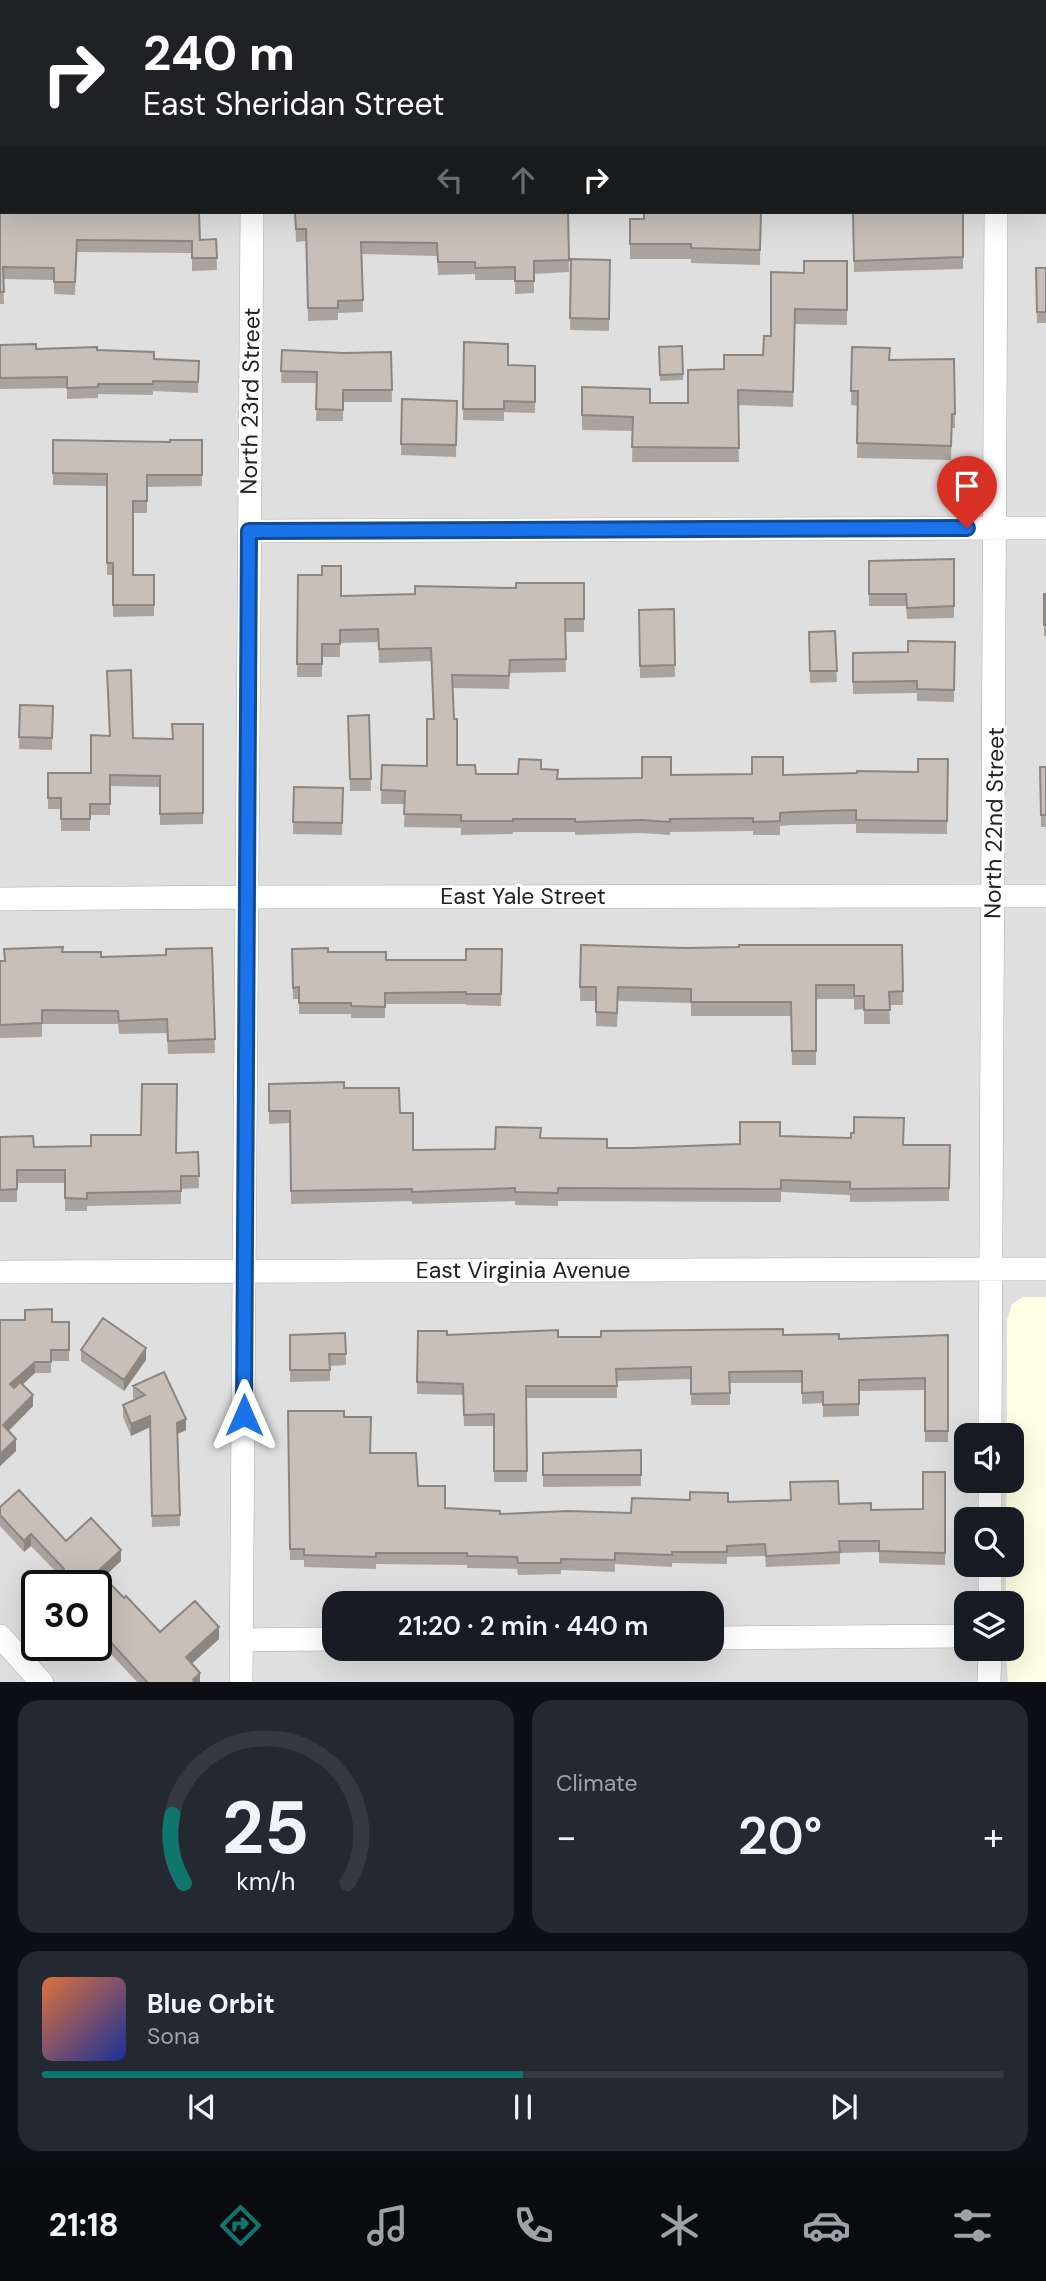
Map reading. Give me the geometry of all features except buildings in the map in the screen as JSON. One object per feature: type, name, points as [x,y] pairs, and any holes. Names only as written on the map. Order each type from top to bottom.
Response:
[{"type":"street","name":"North 23rd Street","points":[[241,1682],[252,214]]},
{"type":"street","name":"North 22nd Street","points":[[990,1423],[996,214]]},
{"type":"street","points":[[249,531],[1046,528]]},
{"type":"street","name":"East Yale Street","points":[[0,899],[1046,896]]},
{"type":"street","name":"East Virginia Avenue","points":[[0,1272],[1046,1269]]},
{"type":"street","points":[[0,1636],[43,1682]]},
{"type":"street","points":[[724,1638],[954,1636]]},
{"type":"street","points":[[242,1640],[322,1639]]},
{"type":"street","points":[[989,1682],[990,1661]]},
{"type":"shaded area","points":[[0,214],[1046,214],[1046,1297],[1023,1297],[1012,1304],[1007,1320],[1007,1423],[954,1423],[954,1493],[1007,1493],[1006,1507],[954,1507],[954,1577],[1006,1577],[1006,1591],[954,1591],[954,1661],[1007,1661],[1008,1682],[0,1682]]},
{"type":"shaded area","points":[[1023,1297],[1046,1297],[1046,1682],[1008,1682],[1007,1661],[1024,1661],[1024,1591],[1006,1591],[1006,1577],[1024,1577],[1024,1507],[1006,1507],[1007,1493],[1024,1493],[1024,1423],[1007,1423],[1007,1321],[1012,1304]]},
{"type":"route","points":[[244,1415],[249,531],[967,528]]}]
